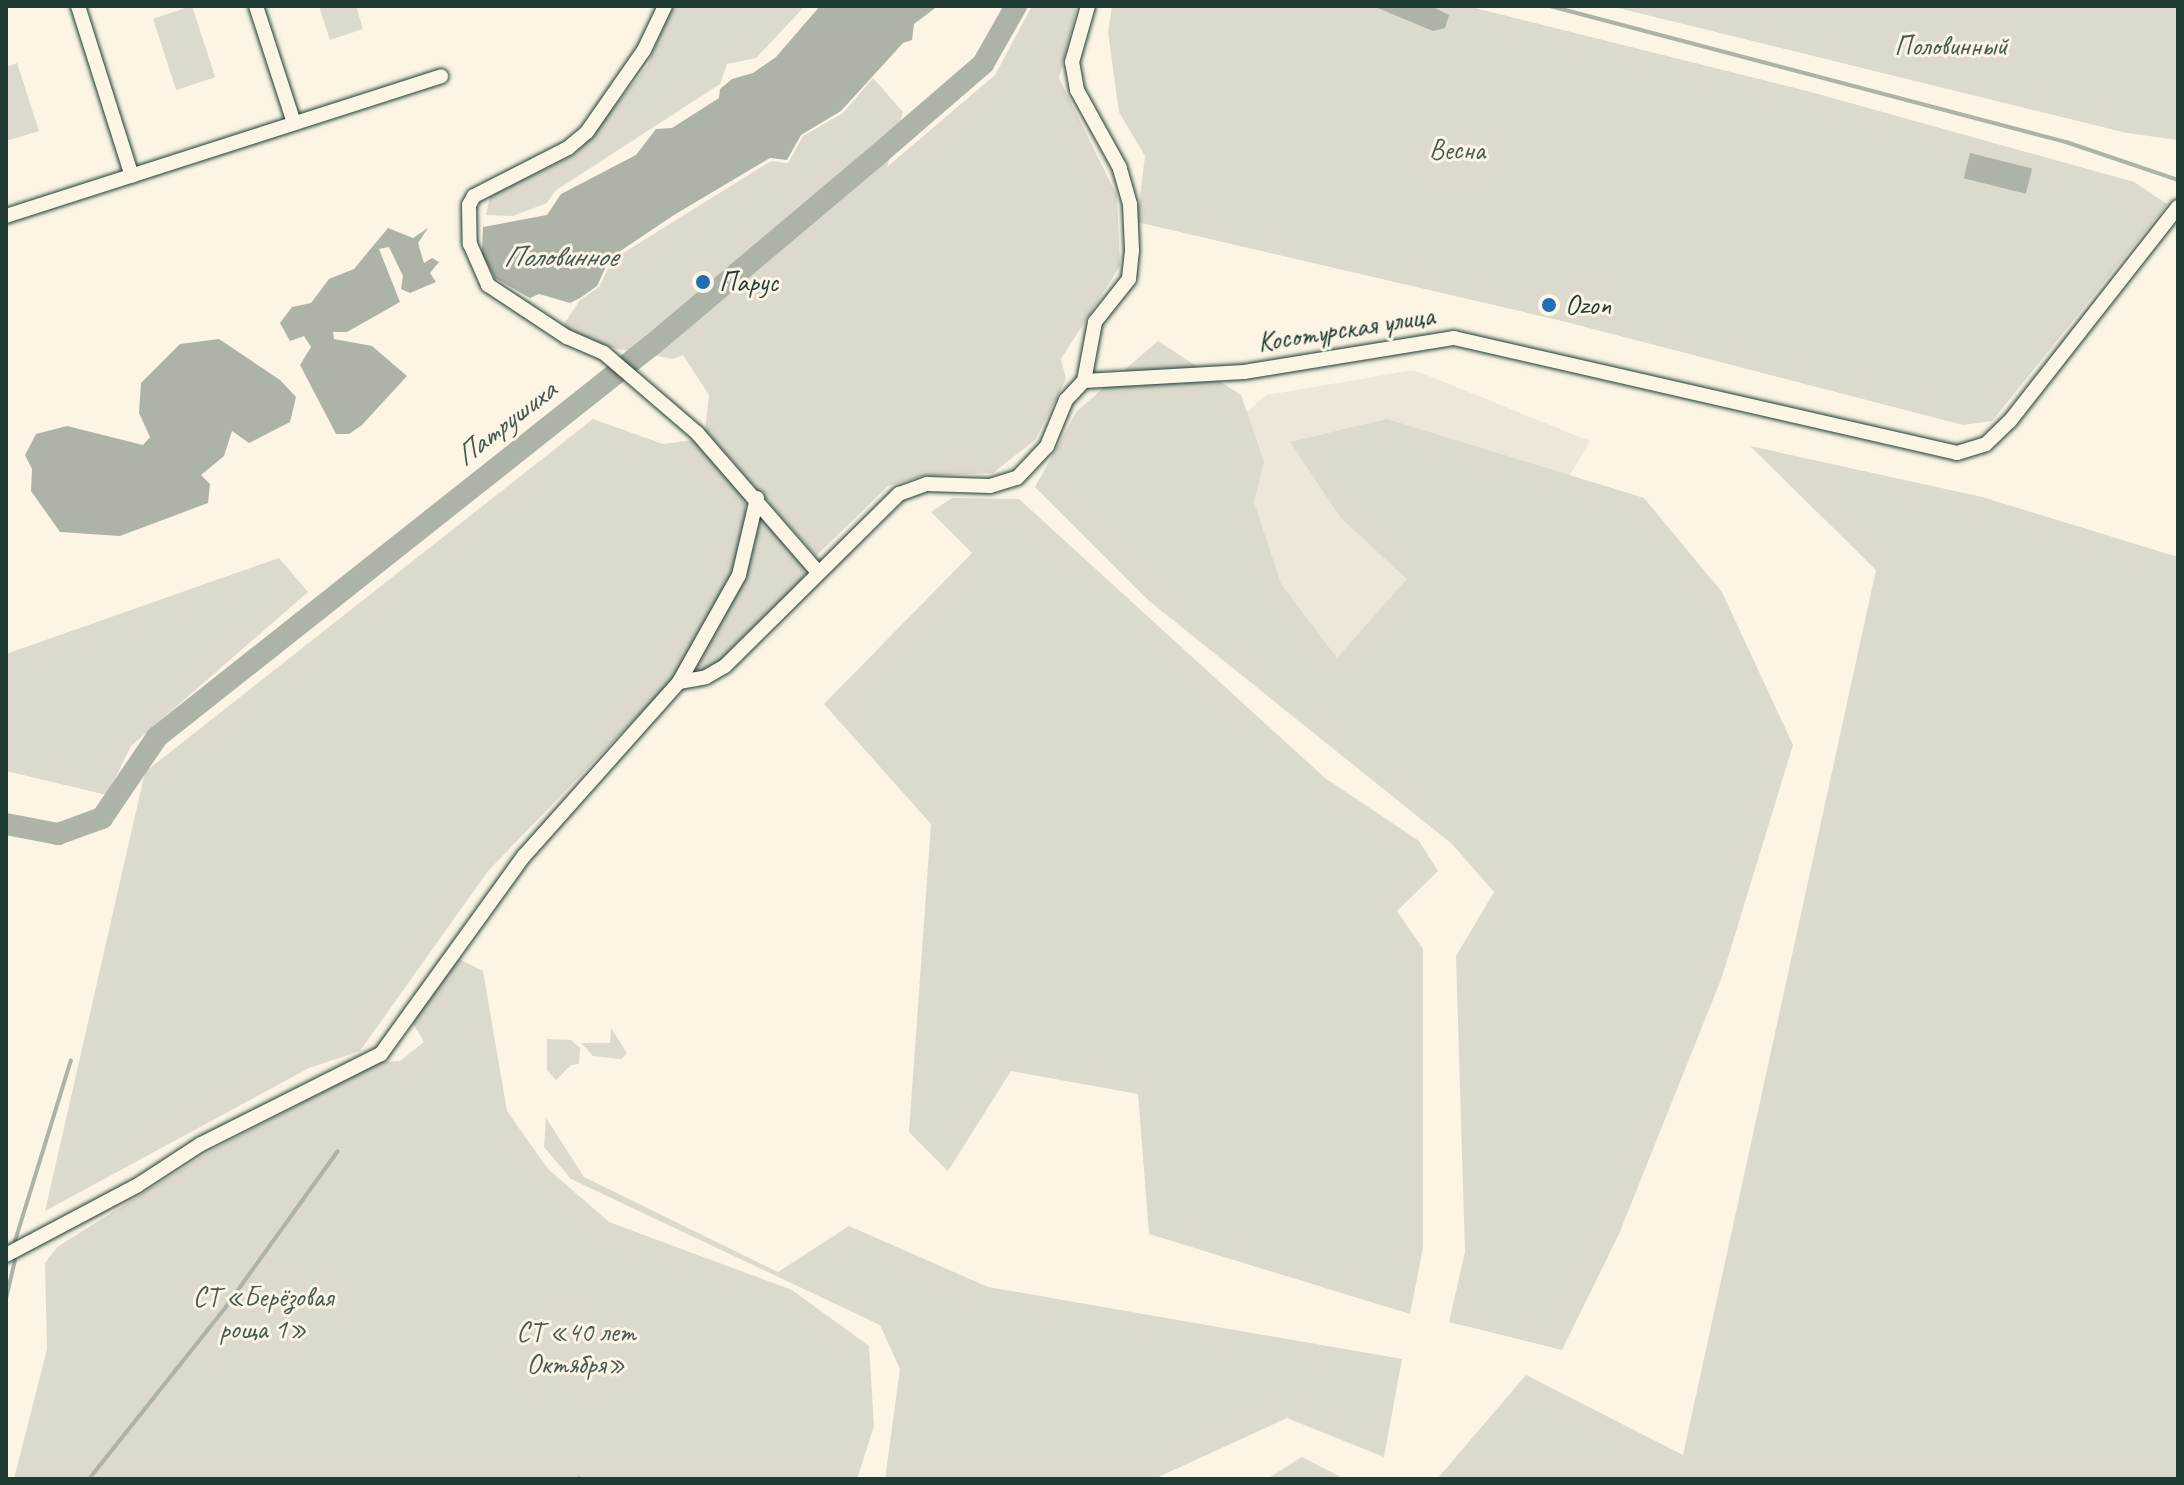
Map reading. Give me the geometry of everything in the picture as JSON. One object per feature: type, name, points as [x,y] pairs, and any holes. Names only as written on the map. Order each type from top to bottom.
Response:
[{"type":"street","points":[[78,6],[132,176]]},
{"type":"street","points":[[256,6],[294,123]]},
{"type":"street","points":[[665,6],[644,50],[587,132],[568,148],[474,196],[469,205],[470,244],[488,285],[610,359],[628,378],[697,433],[757,498],[816,570]]},
{"type":"street","points":[[679,682],[706,677],[725,666],[816,570],[899,494],[927,484],[990,486],[1017,478],[1047,446],[1066,400],[1084,381],[1095,322],[1129,279],[1132,250],[1130,204],[1120,168],[1077,90],[1072,62],[1088,6]]},
{"type":"street","points":[[6,216],[441,76]]},
{"type":"street","name":"Косотурская улица","points":[[1084,381],[1244,372],[1454,338],[1957,453],[1986,444],[2039,386],[2178,207]]},
{"type":"street","points":[[6,1255],[138,1185],[201,1144],[381,1054],[524,856],[679,682],[739,575],[757,498]]},
{"type":"shaded area","points":[[1414,370],[1590,441],[1567,480],[1339,669],[1247,575],[1218,435],[1267,395]]},
{"type":"green space","points":[[192,6],[215,77],[176,90],[153,19]]},
{"type":"green space","points":[[319,6],[356,6],[363,29],[330,40]]},
{"type":"green space","points":[[673,6],[805,6],[756,58],[727,64],[720,84],[555,191],[547,203],[513,216],[486,215],[490,196],[576,154],[647,66]]},
{"type":"green space","points":[[1032,6],[1077,6],[1059,78],[1117,196],[1120,266],[1061,359],[1066,379],[1035,440],[993,473],[923,476],[888,486],[816,556],[705,430],[709,395],[683,355],[673,359],[597,345],[562,327],[580,300],[599,287],[612,260],[771,161],[788,163],[803,136],[843,113],[873,78],[903,112],[887,167],[995,75]]},
{"type":"green space","name":"Весна","points":[[1112,6],[1467,6],[1811,92],[2134,182],[2167,204],[1992,421],[1963,425],[1562,321],[1137,222],[1145,156],[1119,112],[1108,32]]},
{"type":"green space","name":"Половинный","points":[[1610,6],[2178,6],[2178,140],[2127,133]]},
{"type":"green space","points":[[17,63],[39,131],[6,141],[6,67]]},
{"type":"green space","points":[[1158,341],[1241,395],[1264,462],[1254,502],[1281,584],[1337,658],[1407,579],[1341,518],[1290,442],[1387,419],[1644,498],[1722,592],[1793,745],[1722,977],[1619,1234],[1562,1350],[1449,1322],[1465,1252],[1456,956],[1494,892],[1452,844],[1148,600],[1035,487],[1077,411]]},
{"type":"green space","points":[[593,419],[663,444],[693,440],[745,496],[747,528],[737,565],[681,671],[488,871],[360,1051],[309,1068],[45,1211],[145,772]]},
{"type":"green space","points":[[1750,446],[1982,497],[2178,557],[2178,1479],[1437,1479],[1526,1375],[1683,1455],[1876,570]]},
{"type":"green space","points":[[952,498],[1019,499],[1325,778],[1419,841],[1438,871],[1397,911],[1423,949],[1423,1248],[1410,1314],[1149,1234],[1138,1094],[1011,1071],[948,1171],[909,1132],[931,824],[824,704],[972,553],[931,512]]},
{"type":"green space","points":[[758,511],[806,563],[804,577],[718,666],[693,675],[744,574]]},
{"type":"green space","points":[[279,558],[308,592],[131,746],[107,795],[6,771],[6,654]]},
{"type":"green space","points":[[459,959],[483,971],[507,1111],[548,1169],[609,1222],[792,1290],[869,1346],[874,1426],[857,1479],[14,1479],[47,1349],[45,1263],[57,1247],[212,1150],[381,1062],[400,1061],[424,1042],[412,1022]]},
{"type":"green space","points":[[611,1028],[627,1053],[621,1059],[593,1056],[581,1043],[610,1043]]},
{"type":"green space","points":[[547,1039],[571,1040],[580,1048],[579,1064],[571,1065],[556,1080],[547,1070]]},
{"type":"green space","points":[[546,1118],[584,1177],[778,1272],[849,1226],[988,1287],[1402,1359],[1384,1457],[1287,1418],[1154,1479],[885,1479],[900,1369],[880,1325],[571,1179],[544,1147]]},
{"type":"green space","points":[[1302,1457],[1345,1479],[1267,1479]]},
{"type":"water","name":"Половинное","points":[[820,6],[938,6],[914,24],[912,40],[903,43],[841,111],[801,135],[787,160],[770,158],[674,215],[610,258],[597,286],[580,298],[570,303],[539,294],[530,298],[495,278],[482,254],[483,227],[547,215],[561,194],[636,155],[656,129],[672,128],[719,98],[720,89],[732,79],[753,73],[776,57]]},
{"type":"water","points":[[1373,6],[1431,6],[1449,15],[1445,28],[1433,31]]},
{"type":"water","points":[[1970,153],[2032,168],[2026,194],[1964,178]]},
{"type":"water","points":[[388,228],[413,238],[428,228],[418,243],[424,263],[432,258],[439,262],[430,273],[436,282],[410,293],[401,289],[403,276],[389,247],[379,249],[400,302],[347,332],[333,332],[334,339],[372,346],[407,376],[362,425],[349,434],[336,434],[300,365],[311,347],[304,336],[290,341],[280,323],[292,307],[311,303],[329,279],[354,269]]},
{"type":"water","points":[[219,339],[280,380],[296,397],[290,422],[249,443],[232,431],[224,456],[201,475],[210,484],[208,503],[120,536],[60,532],[31,491],[32,469],[25,455],[36,434],[67,426],[143,445],[150,437],[139,413],[141,383],[180,344]]},
{"type":"waterway","name":"Патрушиха","points":[[6,824],[58,834],[102,818],[157,737],[652,345],[881,152],[983,64],[1016,6]]},
{"type":"waterway","points":[[1550,6],[2066,142],[2178,180]]},
{"type":"waterway","points":[[15,1241],[71,1060]]},
{"type":"waterway","points":[[89,1479],[225,1308],[338,1151]]},
{"type":"waterway","points":[[6,1299],[15,1260]]},
{"type":"place","name":"Парус","points":[[703,282]]},
{"type":"place","name":"Ozon","points":[[1549,305]]},
{"type":"park label","name":"СТ «Берёзовая роща 1»","points":[[263,1313]]},
{"type":"park label","name":"СТ «40 лет Октября»","points":[[576,1348]]}]
